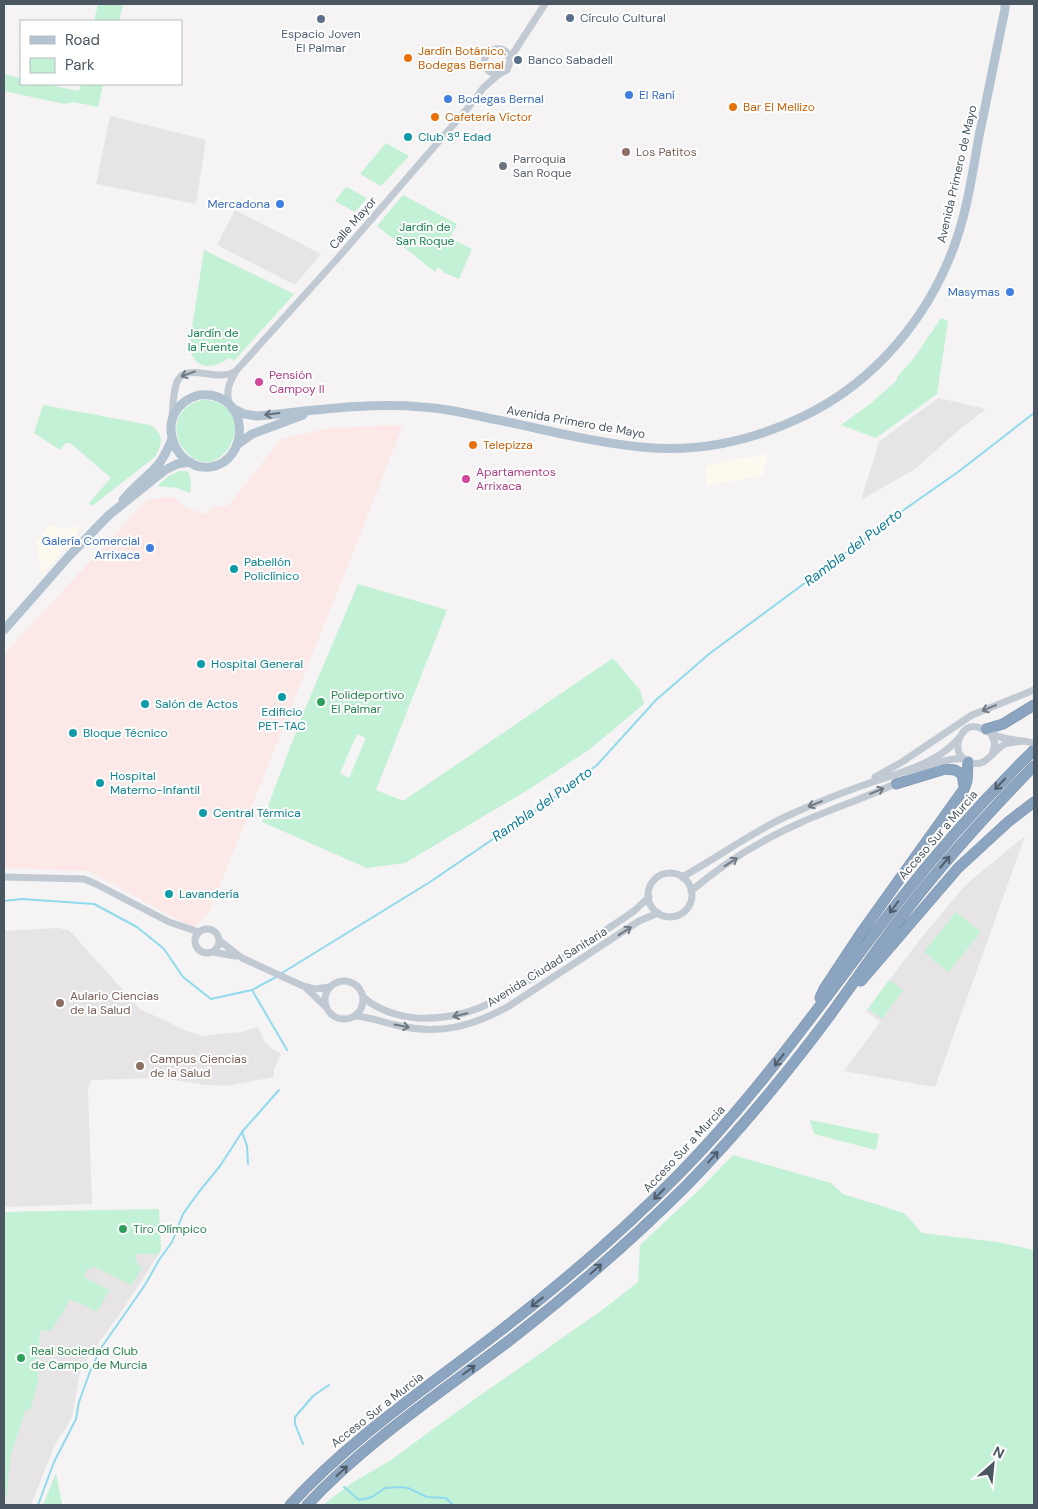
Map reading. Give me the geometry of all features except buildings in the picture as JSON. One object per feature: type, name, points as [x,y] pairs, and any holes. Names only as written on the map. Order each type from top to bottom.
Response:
[{"type":"highway","points":[[988,732],[1034,705]]},
{"type":"highway","name":"Acceso Sur a Murcia","points":[[290,1505],[337,1458],[368,1431],[544,1298],[634,1218],[676,1177],[723,1128],[765,1078],[927,866],[963,824],[1034,750]]},
{"type":"highway","points":[[809,1022],[824,990],[861,933],[964,790],[967,781],[966,761]]},
{"type":"highway","name":"Acceso Sur a Murcia","points":[[307,1505],[377,1440],[552,1307],[611,1257],[707,1164],[794,1063],[882,943],[936,874],[1034,766]]},
{"type":"highway","points":[[896,784],[945,769],[955,770],[962,774],[964,790]]},
{"type":"highway","points":[[842,999],[868,974],[958,868],[1008,822],[1034,802]]},
{"type":"main road","name":"Avenida Primero de Mayo","points":[[231,407],[244,414],[257,416],[382,406],[421,406],[619,444],[677,449],[723,443],[757,435],[818,409],[860,380],[890,352],[923,309],[944,271],[962,220],[1005,6]]},
{"type":"main road","points":[[199,395],[217,397],[231,407],[238,417],[240,426],[239,437],[236,446],[226,459],[214,466],[202,466],[190,462],[178,451],[172,439],[171,423],[183,403],[199,395]]},
{"type":"main road","name":"Avenida Primero de Mayo","points":[[236,446],[258,431],[315,411]]},
{"type":"main road","points":[[4,630],[70,555],[160,462],[172,439]]},
{"type":"main road","points":[[115,510],[169,468],[181,463],[190,462]]},
{"type":"street","points":[[520,44],[504,50],[496,48],[487,53],[484,61],[486,69],[499,74],[507,70],[510,58],[520,44],[545,4]]},
{"type":"street","points":[[504,50],[510,58]]},
{"type":"street","name":"Calle Mayor","points":[[484,87],[486,69]]},
{"type":"street","name":"Calle Mayor","points":[[231,407],[228,400],[228,389],[236,371],[470,107],[484,87],[499,74]]},
{"type":"street","points":[[171,423],[176,383],[181,377],[195,372],[224,375],[236,371]]},
{"type":"street","points":[[860,786],[902,762],[972,715],[1034,690]]},
{"type":"street","points":[[682,877],[760,830],[784,818],[860,786],[931,760],[947,751],[967,729],[980,727],[1004,738],[1034,743]]},
{"type":"street","points":[[988,732],[995,744],[992,755]]},
{"type":"street","points":[[959,738],[958,749],[966,761]]},
{"type":"street","points":[[691,891],[708,877],[788,828],[896,784],[935,764],[950,759],[978,764],[988,759],[1005,744],[1024,741]]},
{"type":"street","points":[[670,874],[682,877],[690,885],[691,891],[690,903],[682,913],[676,916],[669,917],[658,913],[652,906],[649,898],[650,888],[658,878],[670,874]]},
{"type":"street","points":[[4,877],[84,879],[197,935]]},
{"type":"street","name":"Avenida Ciudad Sanitaria","points":[[363,998],[380,1009],[403,1016],[445,1018],[468,1013],[503,996],[621,920],[649,898]]},
{"type":"street","name":"Avenida Ciudad Sanitaria","points":[[355,1016],[372,1018],[402,1027],[422,1029],[447,1029],[469,1025],[492,1016],[509,1006],[639,921],[658,913]]},
{"type":"street","points":[[242,958],[220,941],[212,929],[205,929],[197,935],[196,944],[201,951],[242,958],[300,985],[312,993],[331,1014],[339,1019],[348,1019],[355,1016],[361,1010],[363,998],[360,989],[348,982],[314,989],[300,985]]},
{"type":"street","points":[[213,952],[220,941]]},
{"type":"street","points":[[326,1007],[326,994],[330,987]]},
{"type":"shaded area","points":[[110,116],[206,140],[196,204],[96,184]]},
{"type":"shaded area","points":[[235,210],[321,254],[295,285],[217,245]]},
{"type":"shaded area","points":[[938,398],[986,409],[960,429],[915,469],[861,500],[879,442]]},
{"type":"shaded area","points":[[398,425],[402,427],[209,912],[193,928],[89,871],[4,868],[4,654],[147,500],[174,498],[187,509],[207,514],[213,507],[228,506],[281,439],[330,428]]},
{"type":"shaded area","points":[[768,454],[763,475],[707,486],[706,466]]},
{"type":"shaded area","points":[[79,525],[77,534],[42,575],[36,542],[49,526],[69,529]]},
{"type":"shaded area","points":[[1025,836],[935,1087],[844,1071],[880,1022],[866,1011],[918,942],[962,889]]},
{"type":"shaded area","name":"Campus Ciencias de la Salud","points":[[58,928],[69,930],[140,1009],[202,1036],[241,1032],[258,1027],[264,1041],[281,1054],[274,1069],[274,1077],[227,1086],[160,1078],[92,1080],[88,1090],[92,1204],[4,1207],[4,931]]},
{"type":"shaded area","points":[[91,1254],[159,1254],[81,1370],[72,1417],[55,1444],[31,1505],[4,1505],[4,1497],[7,1497],[10,1457],[26,1408],[30,1410],[38,1383],[42,1292],[80,1302],[87,1279],[84,1277]]},
{"type":"green space","points":[[98,4],[123,4],[119,20],[94,20]]},
{"type":"green space","points":[[4,74],[20,78],[20,85],[50,85],[79,91],[81,85],[103,85],[98,107],[74,102],[65,104],[4,91]]},
{"type":"green space","points":[[386,143],[409,156],[381,186],[360,174]]},
{"type":"green space","points":[[346,187],[367,198],[355,212],[335,201]]},
{"type":"green space","name":"Jardín de San Roque","points":[[403,195],[457,224],[450,238],[472,249],[459,279],[445,273],[438,267],[435,272],[377,226]]},
{"type":"green space","name":"Jardín de la Fuente","points":[[204,250],[294,294],[234,361],[229,358],[219,364],[208,366],[198,363],[194,359],[190,346]]},
{"type":"green space","points":[[941,318],[948,321],[937,394],[876,438],[841,425],[870,404],[896,381]]},
{"type":"green space","points":[[204,400],[223,405],[232,416],[235,429],[231,444],[223,455],[211,462],[197,460],[183,448],[177,432],[179,418],[183,411],[188,406]]},
{"type":"green space","points":[[43,405],[150,425],[160,435],[160,447],[155,457],[92,506],[89,503],[111,478],[70,443],[66,443],[60,450],[34,433]]},
{"type":"green space","points":[[179,471],[189,473],[190,493],[177,488],[157,486],[169,476]]},
{"type":"green space","points":[[358,584],[447,610],[376,790],[403,801],[613,658],[640,690],[644,704],[590,749],[531,788],[405,863],[367,868],[262,822],[302,716]],"holes":[[[357,734],[366,738],[349,778],[340,773]]]},
{"type":"green space","points":[[956,912],[981,932],[948,972],[924,952]]},
{"type":"green space","points":[[889,980],[903,990],[882,1019],[868,1009]]},
{"type":"green space","points":[[810,1120],[879,1134],[876,1150],[814,1134]]},
{"type":"green space","points":[[733,1155],[831,1183],[843,1194],[904,1213],[922,1233],[997,1242],[1034,1250],[1034,1505],[323,1505],[350,1484],[391,1460],[605,1308],[638,1282],[640,1245],[698,1191]]},
{"type":"green space","name":"Real Sociedad Club de Campo de Murcia","points":[[159,1209],[161,1249],[159,1254],[136,1254],[136,1261],[142,1269],[131,1285],[93,1266],[91,1269],[88,1268],[84,1277],[109,1290],[97,1312],[70,1300],[51,1331],[40,1330],[38,1383],[30,1410],[26,1409],[10,1457],[7,1497],[4,1497],[4,1212]]},
{"type":"green space","points":[[56,1473],[62,1505],[43,1505]]},
{"type":"waterway","name":"Rambla del Puerto","points":[[282,973],[430,882],[549,801],[597,765],[656,700],[709,654],[958,472],[1034,413]]},
{"type":"waterway","name":"Rambla del Puerto","points":[[4,901],[22,899],[94,904],[137,927],[164,949],[183,977],[211,999],[252,990],[276,977]]},
{"type":"waterway","points":[[252,990],[287,1050]]},
{"type":"waterway","points":[[38,1505],[54,1462],[76,1419],[79,1402],[101,1348],[172,1242],[183,1214],[220,1166],[242,1132],[279,1090]]},
{"type":"waterway","points":[[242,1132],[247,1146],[248,1164]]},
{"type":"waterway","points":[[303,1444],[295,1424],[295,1417],[313,1396],[329,1385]]},
{"type":"waterway","points":[[344,1487],[359,1500],[372,1497],[385,1488],[400,1487],[408,1488],[427,1497],[446,1498],[453,1505]]},
{"type":"place","name":"Círculo Cultural","points":[[570,18]]},
{"type":"place","name":"Espacio Joven El Palmar","points":[[321,19]]},
{"type":"place","name":"Jardín Botánico. Bodegas Bernal","points":[[408,58]]},
{"type":"place","name":"Banco Sabadell","points":[[518,60]]},
{"type":"place","name":"El Raní","points":[[629,95]]},
{"type":"place","name":"Bodegas Bernal","points":[[448,99]]},
{"type":"place","name":"Bar El Mellizo","points":[[733,107]]},
{"type":"place","name":"Cafetería Víctor","points":[[435,117]]},
{"type":"place","name":"Club 3ª Edad","points":[[408,137]]},
{"type":"place","name":"Los Patitos","points":[[626,152]]},
{"type":"place","name":"Parroquia San Roque","points":[[503,166]]},
{"type":"place","name":"Mercadona","points":[[280,204]]},
{"type":"place","name":"Masymas","points":[[1010,292]]},
{"type":"place","name":"Pensión Campoy II","points":[[259,382]]},
{"type":"place","name":"Telepizza","points":[[473,445]]},
{"type":"place","name":"Apartamentos Arrixaca","points":[[466,479]]},
{"type":"place","name":"Galería Comercial Arrixaca","points":[[150,548]]},
{"type":"place","name":"Pabellón Policlínico","points":[[234,569]]},
{"type":"place","name":"Hospital General","points":[[201,664]]},
{"type":"place","name":"Edificio PET-TAC","points":[[282,697]]},
{"type":"place","name":"Polideportivo El Palmar","points":[[321,702]]},
{"type":"place","name":"Salón de Actos","points":[[145,704]]},
{"type":"place","name":"Bloque Técnico","points":[[73,733]]},
{"type":"place","name":"Hospital Materno-Infantil","points":[[100,783]]},
{"type":"place","name":"Central Térmica","points":[[203,813]]},
{"type":"place","name":"Lavandería","points":[[169,894]]},
{"type":"place","name":"Aulario Ciencias de la Salud","points":[[60,1003]]},
{"type":"place","name":"Campus Ciencias de la Salud","points":[[140,1066]]},
{"type":"place","name":"Tiro Olímpico","points":[[123,1229]]},
{"type":"place","name":"Real Sociedad Club de Campo de Murcia","points":[[21,1358]]}]
